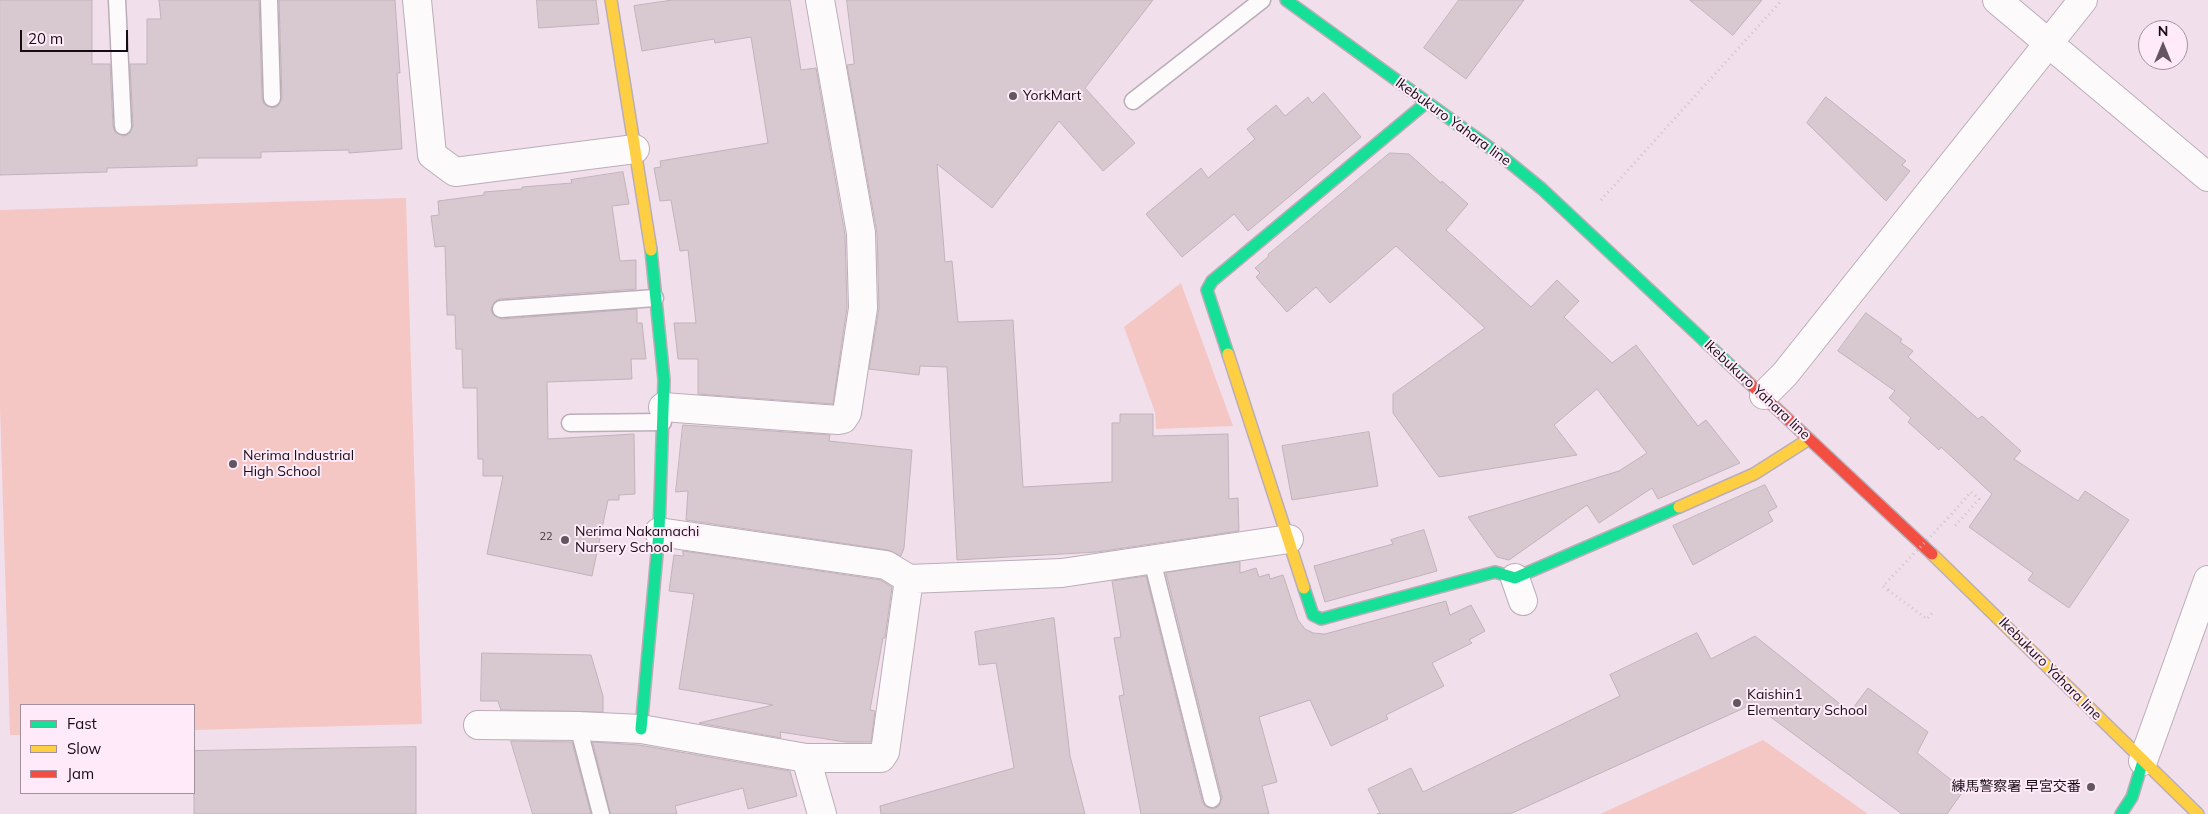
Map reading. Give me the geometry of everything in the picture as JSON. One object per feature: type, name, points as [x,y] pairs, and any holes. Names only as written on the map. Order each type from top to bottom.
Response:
[{"type":"street","points":[[417,0],[432,155],[454,172],[635,149]]},
{"type":"street","points":[[611,0],[649,233],[664,380],[659,532],[641,729]]},
{"type":"street","points":[[663,414],[838,420],[843,419],[847,413],[863,308],[861,233],[820,0]]},
{"type":"street","name":"Ikebukuro Yahara line","points":[[1286,0],[1504,158],[1542,189],[1970,590],[2198,814]]},
{"type":"street","points":[[1998,0],[2208,177]]},
{"type":"street","points":[[1764,395],[1785,374],[2083,0]]},
{"type":"street","points":[[1427,102],[1212,281],[1207,290],[1313,615],[1316,618],[1330,616],[1495,572],[1519,590],[1754,474],[1809,439]]},
{"type":"street","points":[[659,532],[886,564],[909,579],[1062,574],[1289,539]]},
{"type":"street","points":[[478,725],[641,729],[806,758],[881,758],[885,752],[909,579]]},
{"type":"street","points":[[2121,814],[2132,797],[2143,760],[2208,580]]},
{"type":"street","points":[[806,758],[822,814]]},
{"type":"lane","points":[[117,0],[123,126]]},
{"type":"lane","points":[[269,0],[272,98]]},
{"type":"lane","points":[[1133,101],[1262,0]]},
{"type":"lane","points":[[501,309],[655,298]]},
{"type":"lane","points":[[570,423],[663,414]]},
{"type":"lane","points":[[1152,560],[1212,799]]},
{"type":"lane","points":[[578,726],[601,814]]},
{"type":"path","points":[[1600,201],[1782,0]]},
{"type":"path","points":[[1934,611],[1927,619],[1883,586],[1971,492],[1979,499],[1954,528]]},
{"type":"shaded area","name":"Nerima Industrial High School","points":[[406,198],[422,724],[195,730],[195,704],[20,704],[20,735],[10,735],[0,407],[0,210]]},
{"type":"shaded area","points":[[1181,283],[1233,426],[1156,429],[1155,412],[1124,327]]},
{"type":"shaded area","points":[[1763,740],[1868,814],[1600,814]]},
{"type":"building","points":[[0,0],[92,0],[92,64],[110,64],[113,126],[115,132],[123,136],[129,134],[133,126],[130,64],[147,64],[147,19],[161,19],[159,0],[259,0],[262,98],[264,104],[272,108],[278,106],[282,98],[279,0],[395,0],[400,73],[397,73],[402,149],[349,153],[349,150],[261,152],[261,158],[197,158],[197,166],[107,168],[107,172],[0,175]]},
{"type":"building","points":[[537,0],[596,0],[599,24],[539,28]]},
{"type":"building","points":[[673,0],[790,0],[801,70],[816,68],[845,235],[847,307],[833,404],[698,394],[698,359],[678,359],[674,323],[696,323],[688,250],[680,251],[671,200],[660,201],[654,168],[661,167],[660,161],[768,143],[751,37],[715,43],[714,39],[642,51],[634,6]]},
{"type":"building","points":[[847,0],[1153,0],[1085,88],[1135,143],[1103,171],[1059,121],[992,208],[937,164],[945,262],[952,261],[958,322],[1013,320],[1023,487],[1112,482],[1112,423],[1120,423],[1120,414],[1153,414],[1153,436],[1228,434],[1229,499],[1238,498],[1239,531],[1097,552],[957,560],[947,367],[920,366],[919,375],[869,369],[879,308],[877,233],[847,65],[854,64]]},
{"type":"building","points":[[1459,0],[1524,0],[1466,79],[1424,48]]},
{"type":"building","points":[[1690,0],[1762,0],[1733,35]]},
{"type":"building","points":[[1324,93],[1361,137],[1248,231],[1234,214],[1182,257],[1146,214],[1201,168],[1208,178],[1255,139],[1247,129],[1276,105],[1285,116],[1308,97],[1312,103]]},
{"type":"building","points":[[1826,97],[1906,161],[1902,165],[1910,171],[1886,201],[1807,123]]},
{"type":"building","points":[[1390,153],[1409,154],[1468,204],[1446,230],[1531,307],[1557,280],[1579,301],[1564,317],[1612,363],[1636,345],[1698,426],[1706,420],[1740,463],[1658,499],[1652,488],[1599,523],[1587,505],[1509,560],[1497,557],[1468,517],[1619,471],[1647,453],[1597,389],[1554,425],[1577,455],[1439,477],[1393,413],[1393,394],[1485,328],[1396,246],[1330,303],[1316,287],[1287,312],[1256,277],[1260,273],[1255,268],[1268,255]]},
{"type":"building","points":[[623,172],[629,204],[612,206],[620,261],[636,260],[636,289],[500,299],[495,301],[491,309],[493,315],[502,319],[637,309],[637,323],[642,323],[646,359],[631,359],[632,379],[547,382],[548,439],[634,434],[635,494],[619,495],[619,500],[608,500],[592,576],[487,554],[503,476],[483,476],[483,459],[478,459],[477,388],[463,388],[462,349],[456,349],[455,315],[447,315],[445,246],[435,247],[431,216],[439,215],[438,201],[484,195],[484,192],[572,183],[571,180]]},
{"type":"building","points":[[1866,313],[1902,339],[1900,342],[1913,351],[1908,357],[1978,419],[1982,416],[2021,451],[2014,459],[2078,501],[2085,491],[2129,520],[2069,608],[2028,580],[2033,573],[1969,527],[1992,494],[1941,447],[1939,450],[1908,422],[1911,418],[1889,398],[1895,391],[1838,351]]},
{"type":"building","points":[[683,425],[830,435],[829,441],[912,450],[904,548],[901,556],[888,550],[686,520],[688,491],[676,492]]},
{"type":"building","points":[[1369,432],[1378,486],[1292,500],[1282,446]]},
{"type":"building","points":[[1765,485],[1777,507],[1768,512],[1773,521],[1693,565],[1673,526]]},
{"type":"building","points":[[1424,530],[1437,571],[1325,602],[1314,566],[1393,544],[1391,540]]},
{"type":"building","points":[[683,551],[881,580],[892,587],[885,638],[883,638],[870,710],[875,711],[871,742],[846,742],[780,732],[781,738],[699,723],[773,705],[679,689],[694,594],[669,591],[674,555],[683,556]]},
{"type":"building","points":[[1240,562],[1240,573],[1256,568],[1259,577],[1269,574],[1270,579],[1283,575],[1298,620],[1305,629],[1313,633],[1325,634],[1446,601],[1450,615],[1471,605],[1485,631],[1469,640],[1472,643],[1432,663],[1444,686],[1386,715],[1388,719],[1331,746],[1310,700],[1259,717],[1277,782],[1262,786],[1269,814],[1141,814],[1119,696],[1124,695],[1114,638],[1121,637],[1112,581],[1146,576],[1202,801],[1205,806],[1214,809],[1219,806],[1222,797],[1166,573]]},
{"type":"building","points":[[1054,618],[1070,756],[1085,814],[881,814],[880,806],[1014,768],[996,663],[979,665],[975,632]]},
{"type":"building","points":[[1697,633],[1711,659],[1755,636],[1850,712],[1868,688],[1928,732],[1917,753],[1964,790],[1947,814],[1902,814],[1753,704],[1510,814],[1377,814],[1380,813],[1368,789],[1411,768],[1423,792],[1620,696],[1610,675]]},
{"type":"building","points":[[482,653],[591,655],[603,696],[603,712],[501,710],[498,701],[481,701]]},
{"type":"building","points":[[511,741],[572,742],[591,814],[533,814]]},
{"type":"building","points":[[593,742],[639,745],[790,771],[797,796],[748,809],[743,788],[675,806],[677,814],[611,814]]},
{"type":"building","points":[[416,747],[416,814],[194,814],[195,751]]},
{"type":"traffic: fast","points":[[1286,0],[1504,158],[1542,189],[1746,380]]},
{"type":"traffic: fast","points":[[1228,354],[1207,290],[1212,281],[1427,102]]},
{"type":"traffic: fast","points":[[641,729],[659,532],[664,380],[651,250]]},
{"type":"traffic: fast","points":[[1304,588],[1313,615],[1321,619],[1495,572],[1515,578],[1679,507]]},
{"type":"traffic: fast","points":[[2121,814],[2132,797],[2143,761]]},
{"type":"traffic: slow","points":[[611,0],[651,250]]},
{"type":"traffic: slow","points":[[1228,354],[1304,588]]},
{"type":"traffic: slow","points":[[1679,507],[1754,474],[1809,439]]},
{"type":"traffic: slow","points":[[1932,554],[2198,814]]},
{"type":"traffic: jam","points":[[1746,380],[1932,554]]},
{"type":"place","name":"YorkMart","points":[[1013,96]]},
{"type":"place","name":"Nerima Industrial High School","points":[[233,464]]},
{"type":"place","name":"Nerima Nakamachi Nursery School","points":[[565,540]]},
{"type":"place","name":"Kaishin1 Elementary School","points":[[1737,703]]},
{"type":"place","name":"練馬警察署 早宮交番","points":[[2091,787]]}]
